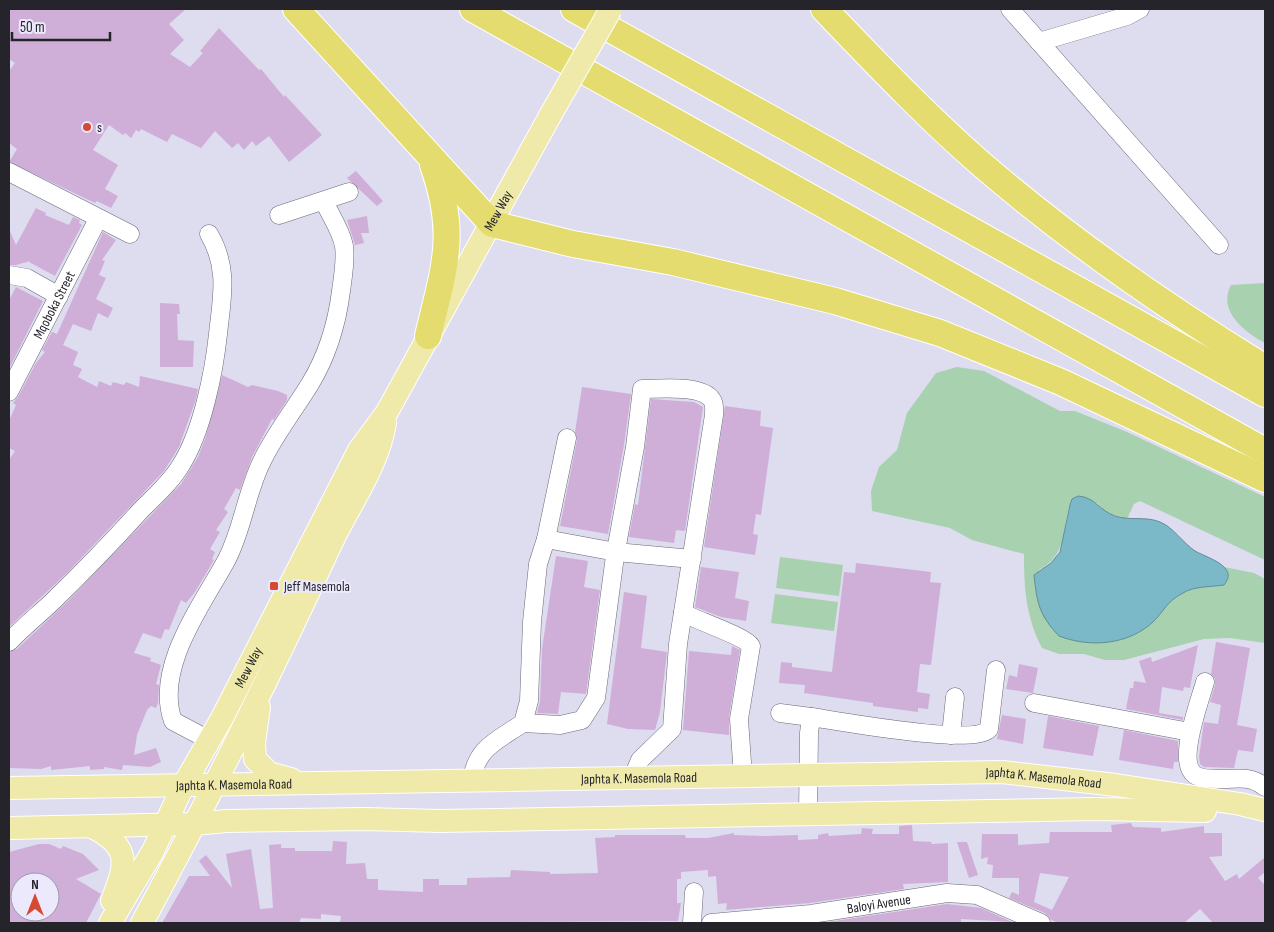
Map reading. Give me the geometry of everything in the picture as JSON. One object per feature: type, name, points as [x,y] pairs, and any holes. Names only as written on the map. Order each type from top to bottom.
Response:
[{"type":"highway","points":[[296,9],[492,224],[573,244],[673,262],[835,300],[940,333],[1061,382],[1265,479]]},
{"type":"highway","points":[[473,9],[1265,451]]},
{"type":"highway","points":[[574,9],[1265,394]]},
{"type":"highway","points":[[824,9],[939,126],[1031,205],[1170,306],[1265,368]]},
{"type":"highway","points":[[428,336],[449,244],[444,201],[430,157]]},
{"type":"main road","name":"Mew Way","points":[[110,923],[153,851],[183,786],[222,718],[359,450],[386,412],[611,9]]},
{"type":"main road","name":"Mew Way","points":[[142,923],[260,694],[338,530],[368,472],[383,435],[386,412]]},
{"type":"main road","points":[[260,694],[254,743],[255,759],[269,773],[316,784]]},
{"type":"main road","name":"Japhta K. Masemola Road","points":[[9,788],[1024,773],[1240,804],[1265,811]]},
{"type":"main road","name":"Japhta K. Masemola Road","points":[[9,828],[366,818],[440,821],[1093,810],[1265,811]]},
{"type":"main road","points":[[92,827],[116,843],[123,855],[119,884],[104,923]]},
{"type":"street","points":[[1010,9],[1219,245]]},
{"type":"street","points":[[1039,42],[1127,16],[1140,9]]},
{"type":"street","points":[[9,172],[130,234]]},
{"type":"street","points":[[279,214],[350,192]]},
{"type":"street","points":[[209,740],[173,721],[169,706],[169,696],[176,660],[195,614],[232,550],[242,522],[251,485],[267,451],[275,425],[318,369],[335,325],[345,258],[344,245],[324,200]]},
{"type":"street","name":"Mqoboka Street","points":[[9,392],[98,219]]},
{"type":"street","points":[[9,642],[107,547],[181,466],[205,402],[212,376],[224,292],[223,274],[217,250],[209,234]]},
{"type":"street","points":[[9,275],[27,278],[59,296]]},
{"type":"street","points":[[471,782],[474,764],[484,749],[522,724],[560,725],[582,720],[592,706],[596,698],[616,552],[635,446],[642,389],[688,389],[707,395],[714,405],[683,613],[672,729],[640,760],[632,778]]},
{"type":"street","points":[[522,724],[529,701],[534,590],[538,564],[546,539],[568,438]]},
{"type":"street","points":[[546,539],[616,552],[692,559]]},
{"type":"street","points":[[683,613],[748,641],[751,646],[739,719],[743,777]]},
{"type":"street","points":[[780,713],[951,735],[980,734],[989,729],[996,670]]},
{"type":"street","points":[[1205,682],[1190,732],[1187,762],[1194,774],[1211,779],[1248,778],[1265,787]]},
{"type":"street","points":[[951,735],[955,697]]},
{"type":"street","points":[[1034,703],[1190,732]]},
{"type":"street","points":[[808,815],[811,717]]},
{"type":"street","points":[[692,923],[694,892]]},
{"type":"street","name":"Baloyi Avenue","points":[[711,923],[811,914],[947,893],[977,895],[1041,923]]},
{"type":"green space","points":[[1265,283],[1265,343],[1241,326],[1230,311],[1227,303],[1231,285]]},
{"type":"green space","points":[[957,367],[984,371],[1060,411],[1075,411],[1127,432],[1265,497],[1265,560],[1140,501],[1134,504],[1127,519],[1107,513],[1097,503],[1072,499],[1060,548],[1056,556],[1039,570],[1048,619],[1058,633],[1066,638],[1155,620],[1167,603],[1184,592],[1228,573],[1224,567],[1254,573],[1265,579],[1265,643],[1230,638],[1204,639],[1124,660],[1105,660],[1084,654],[1059,654],[1042,648],[1032,625],[1025,591],[1024,554],[972,540],[950,528],[872,511],[871,491],[879,467],[897,450],[907,413],[936,373]]},
{"type":"green space","points":[[780,557],[843,565],[839,596],[776,588]]},
{"type":"green space","points":[[775,594],[838,602],[834,631],[771,623]]},
{"type":"water","points":[[1078,496],[1093,501],[1105,511],[1115,516],[1149,519],[1165,524],[1195,551],[1225,568],[1228,575],[1226,582],[1224,585],[1197,588],[1177,596],[1143,630],[1120,640],[1096,643],[1071,640],[1059,636],[1047,622],[1040,608],[1034,575],[1051,563],[1060,552],[1070,505],[1072,499]]},
{"type":"building","points":[[9,9],[186,9],[169,24],[184,40],[170,54],[190,67],[203,53],[200,51],[219,28],[259,70],[261,69],[284,97],[285,95],[322,135],[289,162],[269,136],[256,146],[252,141],[244,150],[238,143],[232,148],[215,131],[201,148],[172,134],[167,142],[141,129],[139,132],[136,130],[131,138],[109,125],[93,150],[118,165],[105,189],[118,196],[111,208],[97,201],[95,203],[9,162],[17,149],[9,143],[9,71],[15,63],[9,59]]},
{"type":"building","points":[[356,171],[383,201],[377,206],[347,178]]},
{"type":"building","points":[[36,208],[46,213],[45,215],[69,225],[73,217],[80,220],[79,223],[82,225],[55,276],[30,261],[9,265],[9,229],[16,245]]},
{"type":"building","points":[[367,216],[369,233],[361,233],[364,243],[355,245],[347,220]]},
{"type":"building","points":[[103,232],[116,240],[102,260],[105,261],[99,275],[106,278],[96,299],[113,308],[108,318],[98,313],[91,331],[73,324],[63,345],[78,352],[73,365],[82,369],[78,377],[97,387],[99,381],[111,386],[113,382],[124,385],[126,382],[139,387],[140,376],[198,389],[196,399],[179,447],[164,471],[67,573],[9,627],[9,460],[15,451],[9,448],[9,421],[16,405],[13,403],[36,363],[45,352],[42,350],[52,332],[57,334]]},
{"type":"building","points":[[16,287],[43,301],[9,369],[9,300]]},
{"type":"building","points":[[160,303],[179,304],[180,314],[177,314],[178,340],[194,341],[193,367],[160,367]]},
{"type":"building","points":[[222,375],[248,387],[252,385],[278,391],[287,395],[287,400],[274,420],[272,419],[252,457],[240,490],[236,488],[224,509],[228,512],[216,530],[220,532],[210,549],[215,552],[212,559],[214,560],[195,592],[186,603],[181,600],[169,630],[165,629],[161,639],[143,633],[134,653],[151,658],[150,661],[161,665],[156,684],[159,685],[158,703],[156,708],[151,706],[147,710],[137,735],[134,755],[156,748],[161,762],[150,767],[123,765],[122,770],[104,767],[104,769],[90,770],[90,766],[51,770],[51,766],[41,769],[9,768],[9,652],[17,649],[70,599],[181,484],[198,457],[205,439]]},
{"type":"building","points":[[582,387],[631,394],[608,534],[560,526],[577,440],[575,432]]},
{"type":"building","points":[[651,399],[694,402],[703,407],[685,531],[676,530],[674,543],[629,537],[635,504],[638,505]]},
{"type":"building","points":[[725,406],[761,411],[760,426],[773,428],[761,515],[756,514],[753,534],[758,535],[755,555],[704,547]]},
{"type":"building","points":[[556,556],[588,561],[584,587],[600,590],[586,694],[561,692],[558,714],[537,713],[540,702],[542,649]]},
{"type":"building","points":[[856,563],[931,572],[930,582],[941,583],[931,665],[920,664],[917,692],[930,694],[928,709],[918,708],[918,712],[873,706],[873,703],[804,693],[805,685],[779,683],[781,662],[792,663],[792,667],[832,672],[844,572],[855,573]]},
{"type":"building","points":[[701,567],[739,572],[735,598],[749,601],[746,621],[721,617],[695,607]]},
{"type":"building","points":[[624,592],[647,596],[641,648],[667,652],[660,712],[655,730],[628,729],[607,724]]},
{"type":"building","points":[[1216,642],[1250,648],[1237,725],[1257,729],[1253,752],[1238,750],[1234,768],[1204,767],[1200,764],[1199,757],[1204,722],[1218,724],[1221,705],[1210,702],[1215,685],[1215,679],[1211,674]]},
{"type":"building","points":[[1198,645],[1190,688],[1184,687],[1183,691],[1162,687],[1159,713],[1183,717],[1183,720],[1126,709],[1130,688],[1133,688],[1134,681],[1146,683],[1139,661],[1151,657],[1152,662]]},
{"type":"building","points":[[732,646],[740,650],[729,717],[729,735],[683,730],[689,651],[731,655]]},
{"type":"building","points":[[1019,664],[1038,668],[1033,693],[1006,689],[1009,675],[1017,677]]},
{"type":"building","points":[[1002,715],[1026,719],[1023,744],[997,739]]},
{"type":"building","points":[[1048,716],[1099,726],[1093,756],[1043,748]]},
{"type":"building","points":[[1124,730],[1178,741],[1178,762],[1174,762],[1173,769],[1119,760]]},
{"type":"building","points":[[1131,823],[1133,827],[1161,828],[1161,832],[1204,826],[1204,833],[1222,833],[1222,856],[1209,857],[1225,881],[1237,874],[1239,879],[1265,857],[1265,872],[1258,878],[1265,885],[1265,923],[1213,923],[1200,909],[1184,923],[1059,923],[1051,920],[1045,913],[1009,898],[1012,892],[1019,895],[1019,878],[992,878],[993,865],[987,864],[988,857],[981,859],[982,834],[1018,834],[1018,845],[1049,843],[1050,832],[1112,832],[1111,825]],"holes":[[[1040,873],[1069,877],[1052,910],[1034,902]]]},
{"type":"building","points":[[912,825],[913,841],[932,842],[931,844],[948,843],[948,882],[903,884],[904,889],[810,903],[726,910],[727,903],[718,904],[716,876],[708,877],[708,870],[681,872],[681,879],[677,879],[677,903],[681,903],[678,921],[360,923],[340,922],[341,916],[321,914],[321,919],[301,918],[299,923],[162,923],[189,876],[210,876],[199,861],[206,855],[232,888],[226,854],[251,849],[260,909],[273,908],[269,845],[281,844],[281,848],[295,848],[295,851],[332,851],[333,841],[347,842],[346,864],[365,863],[367,879],[378,879],[378,890],[423,892],[423,879],[439,879],[439,885],[467,885],[467,878],[510,877],[511,870],[550,872],[550,874],[598,873],[595,838],[615,837],[615,835],[685,835],[686,838],[708,838],[734,833],[734,835],[766,836],[798,835],[798,840],[818,839],[818,835],[828,833],[829,836],[861,834],[862,828],[873,829],[872,834],[899,834],[899,826]]},
{"type":"building","points":[[957,842],[967,842],[978,875],[969,878]]},
{"type":"building","points":[[39,844],[49,844],[61,849],[63,846],[83,854],[99,870],[76,879],[101,894],[86,923],[9,923],[9,852]]},
{"type":"building","points":[[947,904],[981,908],[1012,922],[961,919],[961,923],[821,923]]},
{"type":"place","name":"s","points":[[87,127]]},
{"type":"place","name":"Jeff Masemola","points":[[274,586]]}]
